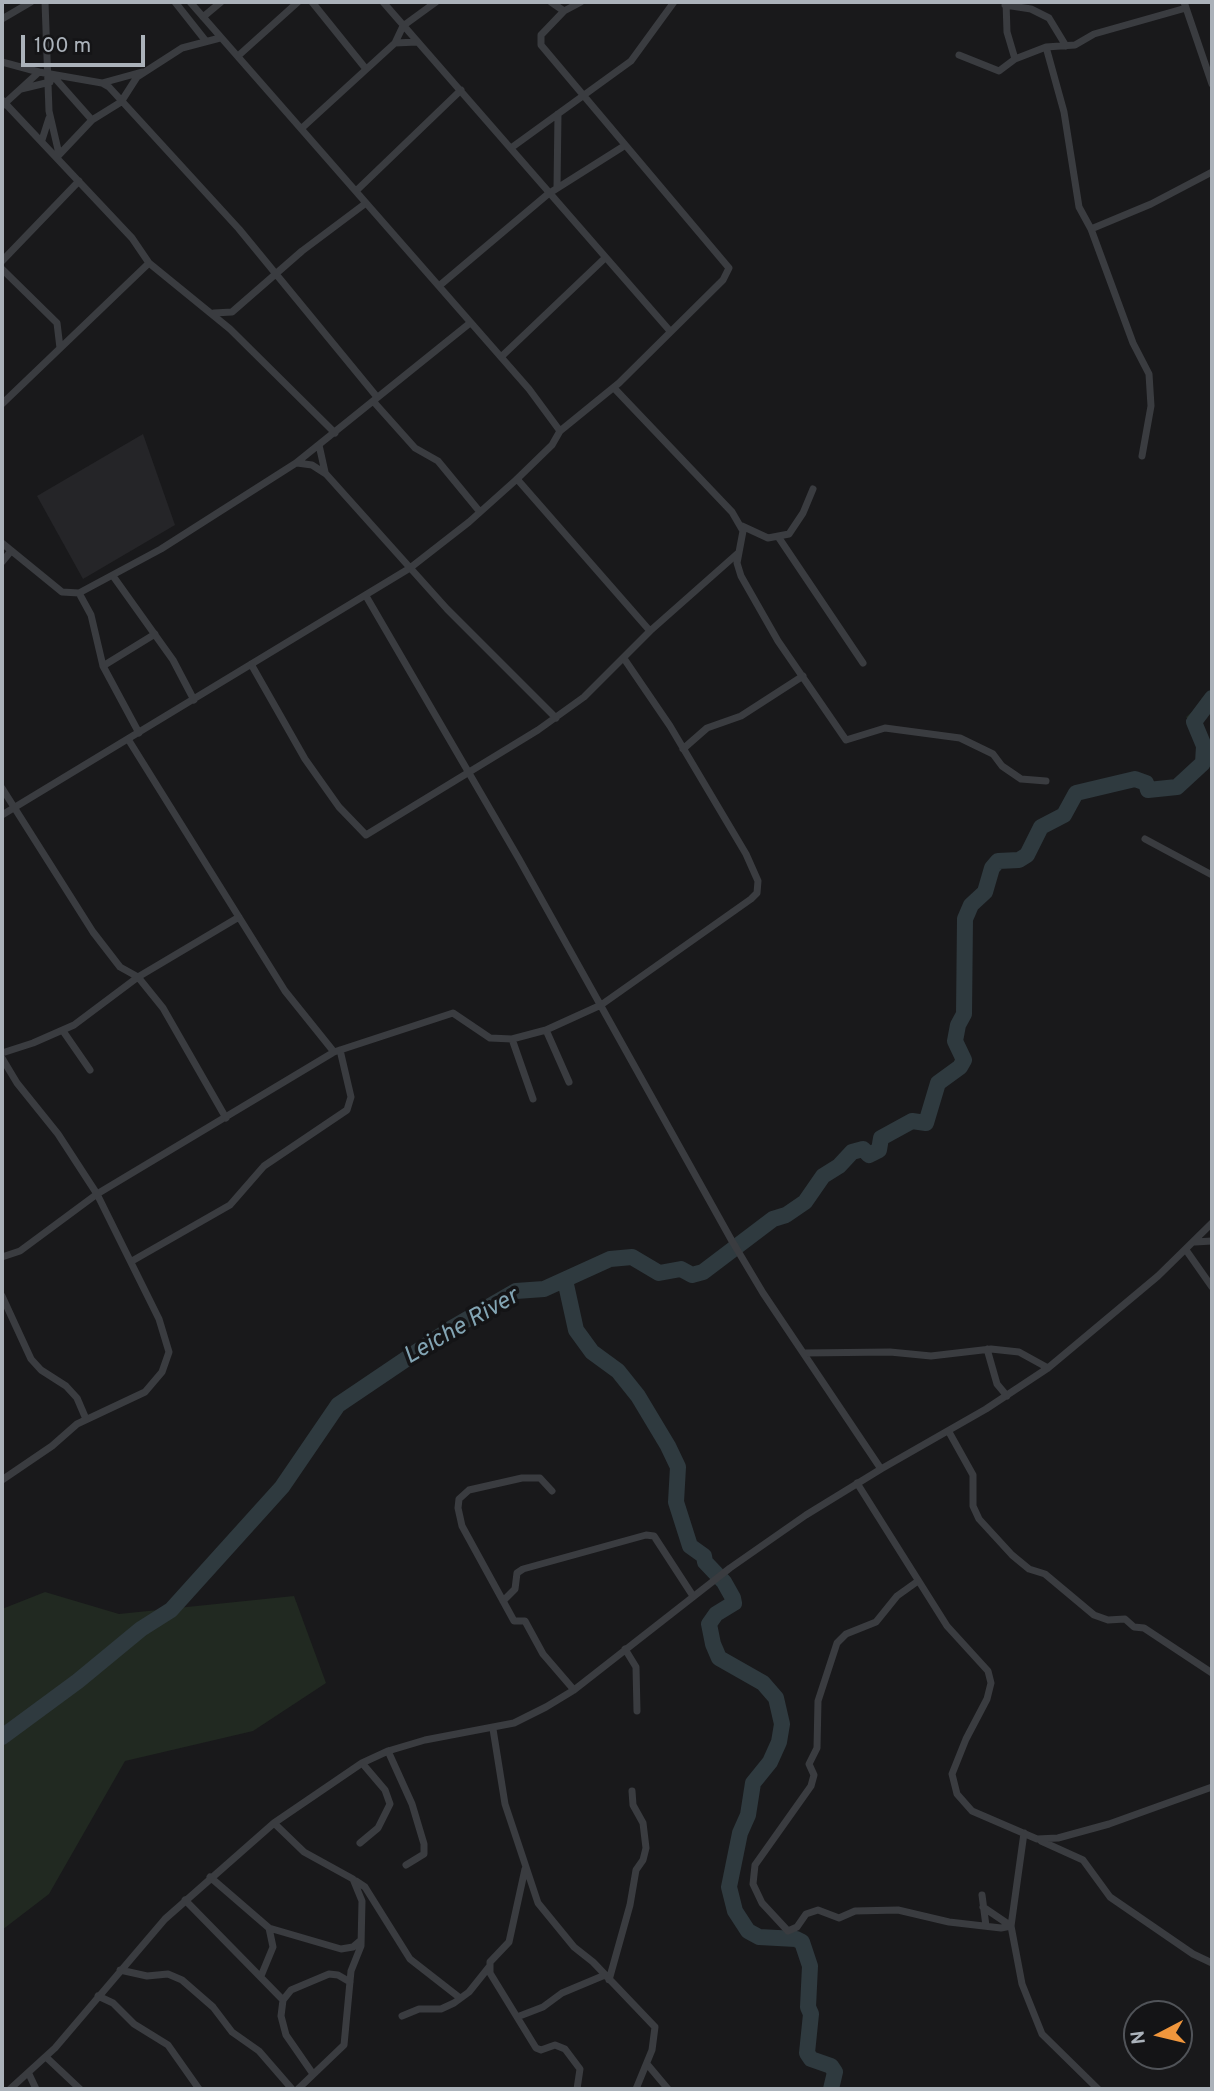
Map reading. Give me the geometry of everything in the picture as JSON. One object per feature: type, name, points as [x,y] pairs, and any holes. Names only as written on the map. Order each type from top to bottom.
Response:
[{"type":"street","points":[[2,19],[31,2]]},
{"type":"street","points":[[45,2],[50,117],[58,155]]},
{"type":"street","points":[[175,2],[205,40]]},
{"type":"street","points":[[190,2],[501,357],[554,419],[560,431]]},
{"type":"street","points":[[203,17],[221,2]]},
{"type":"street","points":[[238,56],[298,2]]},
{"type":"street","points":[[312,2],[366,69]]},
{"type":"street","points":[[383,2],[670,331]]},
{"type":"street","points":[[302,128],[395,43],[403,26],[436,2]]},
{"type":"street","points":[[551,2],[565,11]]},
{"type":"street","points":[[2,815],[410,568],[517,479],[552,445],[560,431],[614,388],[723,280],[729,268],[541,45],[541,35],[565,11],[581,2]]},
{"type":"street","points":[[511,148],[631,61],[674,2]]},
{"type":"street","points":[[1015,59],[1007,32],[1005,3],[1031,9],[1049,18],[1066,46]]},
{"type":"street","points":[[959,55],[994,72],[1015,59],[1046,47],[1066,46],[1094,34],[1185,5],[1212,85]]},
{"type":"street","points":[[58,155],[92,120],[121,102],[135,79],[146,71],[182,48],[220,38]]},
{"type":"street","points":[[395,43],[416,41]]},
{"type":"street","points":[[1046,47],[1064,112],[1079,207],[1091,229],[1133,343],[1149,374],[1151,406],[1142,456]]},
{"type":"street","points":[[2,62],[49,77],[102,83],[146,71]]},
{"type":"street","points":[[49,77],[19,89],[3,103],[58,155],[132,238],[149,263],[230,329],[335,433]]},
{"type":"street","points":[[19,89],[49,77]]},
{"type":"street","points":[[49,77],[92,120]]},
{"type":"street","points":[[102,83],[207,193],[277,274],[415,448],[438,461],[480,512]]},
{"type":"street","points":[[356,191],[461,90]]},
{"type":"street","points":[[557,188],[558,114]]},
{"type":"street","points":[[42,140],[50,117]]},
{"type":"street","points":[[439,286],[548,194],[624,146]]},
{"type":"street","points":[[1091,229],[1152,204],[1212,172]]},
{"type":"street","points":[[2,261],[79,181]]},
{"type":"street","points":[[212,313],[232,312],[366,203]]},
{"type":"street","points":[[501,357],[606,258]]},
{"type":"street","points":[[2,404],[149,263]]},
{"type":"street","points":[[2,269],[57,323],[60,348]]},
{"type":"street","points":[[230,329],[232,312]]},
{"type":"street","points":[[2,543],[62,592],[79,593],[161,550],[296,463],[470,323]]},
{"type":"street","points":[[614,388],[732,512],[741,526],[742,539],[737,554],[741,576],[778,641],[846,740],[885,728],[960,738],[993,754],[1002,766],[1021,779],[1046,781]]},
{"type":"street","points":[[319,445],[326,474]]},
{"type":"street","points":[[296,463],[312,465],[326,474],[410,568],[556,718]]},
{"type":"street","points":[[517,479],[650,631]]},
{"type":"street","points":[[741,526],[762,537],[779,538],[796,526],[813,489]]},
{"type":"street","points":[[779,538],[863,663]]},
{"type":"street","points":[[2,562],[11,551]]},
{"type":"street","points":[[251,664],[305,759],[340,807],[366,835],[556,718],[625,660],[650,631],[737,554]]},
{"type":"street","points":[[113,576],[155,634],[194,700]]},
{"type":"street","points":[[79,593],[91,615],[103,666],[139,733]]},
{"type":"street","points":[[366,596],[601,1004],[740,1255],[881,1469]]},
{"type":"street","points":[[103,666],[155,634]]},
{"type":"street","points":[[2,1257],[20,1251],[97,1195],[337,1051],[453,1013],[490,1038],[512,1039],[546,1030],[601,1004],[757,893],[758,881],[746,854],[683,749],[625,660]]},
{"type":"street","points":[[683,749],[708,728],[741,716],[803,676]]},
{"type":"street","points":[[128,739],[301,1015],[337,1051],[351,1097],[347,1110],[264,1166],[230,1205],[132,1261]]},
{"type":"street","points":[[2,788],[93,932],[120,967],[138,977],[163,1009],[226,1118]]},
{"type":"street","points":[[1145,839],[1212,875]]},
{"type":"street","points":[[2,1053],[62,1031],[138,977],[239,917]]},
{"type":"street","points":[[546,1030],[569,1082]]},
{"type":"street","points":[[62,1031],[90,1070]]},
{"type":"street","points":[[512,1039],[533,1099]]},
{"type":"street","points":[[2,1058],[17,1083],[58,1134],[97,1195],[132,1261],[168,1342],[166,1363],[156,1382],[145,1392],[86,1419],[2,1480]]},
{"type":"street","points":[[10,2089],[47,2057],[120,1970],[185,1900],[274,1823],[362,1763],[388,1751],[425,1740],[493,1729],[530,1716],[574,1690],[730,1568],[857,1483],[948,1432],[1048,1368],[1119,1311],[1195,1242],[1212,1223]]},
{"type":"street","points":[[1195,1242],[1212,1241]]},
{"type":"street","points":[[1186,1250],[1212,1287]]},
{"type":"street","points":[[2,1296],[31,1359],[77,1398],[86,1419]]},
{"type":"street","points":[[804,1353],[890,1352],[931,1356],[987,1349],[1019,1352],[1048,1368]]},
{"type":"street","points":[[987,1349],[997,1384],[1007,1396]]},
{"type":"street","points":[[948,1432],[973,1475],[974,1506],[979,1519],[1012,1555],[1029,1569],[1045,1574],[1094,1615],[1108,1620],[1125,1619],[1134,1627],[1144,1628],[1212,1673]]},
{"type":"street","points":[[552,1491],[540,1478],[530,1477],[469,1490],[459,1499],[462,1526],[514,1621],[525,1621],[542,1654],[574,1690]]},
{"type":"street","points":[[857,1483],[954,1634],[988,1671],[991,1683],[981,1714],[955,1763],[953,1784],[957,1794],[972,1811],[1083,1860],[1094,1870],[1110,1897],[1212,1964]]},
{"type":"street","points":[[503,1601],[514,1589],[517,1573],[523,1569],[646,1535],[654,1536],[692,1596]]},
{"type":"street","points":[[918,1581],[897,1596],[876,1622],[846,1634],[837,1643],[818,1701],[817,1748],[809,1764],[814,1775],[811,1786],[755,1865],[753,1884],[762,1903],[788,1931],[797,1927],[806,1914],[818,1910],[839,1918],[855,1911],[898,1910],[949,1922],[1011,1926]]},
{"type":"street","points":[[625,1648],[636,1667],[637,1712]]},
{"type":"street","points":[[493,1729],[500,1785],[532,1891],[544,1912],[574,1947],[655,2027],[656,2039],[635,2089]]},
{"type":"street","points":[[388,1751],[412,1804],[424,1844],[424,1854],[415,1863],[406,1865]]},
{"type":"street","points":[[360,1843],[378,1828],[390,1804],[385,1790],[362,1763]]},
{"type":"street","points":[[1037,1839],[1083,1832],[1212,1787]]},
{"type":"street","points":[[607,1977],[630,1905],[636,1870],[643,1860],[646,1848],[643,1823],[633,1805],[632,1791]]},
{"type":"street","points":[[274,1823],[304,1852],[365,1887],[410,1959],[460,1998]]},
{"type":"street","points":[[1024,1833],[1011,1926],[1022,1984],[1037,2028],[1055,2050],[1078,2068],[1098,2089]]},
{"type":"street","points":[[402,2016],[419,2009],[444,2009],[460,1998],[489,1967],[509,1942],[526,1866]]},
{"type":"street","points":[[210,1877],[270,1928],[315,1939],[337,1948],[353,1947],[360,1941]]},
{"type":"street","points":[[298,2089],[344,2045],[350,1982],[360,1941],[362,1901],[355,1881]]},
{"type":"street","points":[[982,1895],[986,1926]]},
{"type":"street","points":[[185,1900],[284,2000]]},
{"type":"street","points":[[983,1907],[1011,1926]]},
{"type":"street","points":[[261,1976],[272,1955],[270,1928]]},
{"type":"street","points":[[489,1967],[496,1984],[536,2048],[541,2050],[555,2045],[565,2049],[580,2069],[577,2089]]},
{"type":"street","points":[[120,1970],[147,1976],[168,1974],[182,1980],[213,2007],[232,2032],[258,2052],[292,2089]]},
{"type":"street","points":[[313,2074],[286,2035],[281,2016],[284,2000],[291,1990],[329,1974],[338,1975],[350,1982]]},
{"type":"street","points":[[517,2017],[536,2011],[562,1993],[607,1977]]},
{"type":"street","points":[[98,1996],[113,2003],[134,2024],[168,2045],[199,2089]]},
{"type":"street","points":[[47,2057],[80,2089]]},
{"type":"street","points":[[647,2064],[668,2089]]},
{"type":"street","points":[[29,2074],[36,2089]]},
{"type":"shaded area","points":[[143,434],[175,525],[83,579],[37,496]]},
{"type":"shaded area","points":[[1207,694],[1212,703],[1207,716],[1201,719],[1206,737],[1202,744],[1196,728],[1186,717],[1195,709],[1200,710],[1201,699]]},
{"type":"shaded area","points":[[45,1592],[119,1614],[294,1596],[326,1683],[253,1731],[125,1761],[49,1894],[2,1930],[2,1609]]},
{"type":"waterway","name":"Leiche River","points":[[2,1737],[78,1681],[141,1629],[171,1610],[282,1487],[338,1405],[452,1328],[516,1291],[544,1289],[610,1259],[632,1257],[659,1273],[681,1269],[692,1275],[703,1272],[773,1219],[786,1215],[805,1202],[823,1176],[839,1166],[852,1152],[863,1149],[869,1155],[879,1150],[881,1138],[912,1121],[926,1123],[938,1083],[960,1067],[964,1060],[955,1041],[958,1025],[964,1014],[965,919],[971,905],[985,892],[992,868],[998,861],[1019,860],[1027,855],[1041,827],[1064,815],[1076,793],[1135,779],[1146,783],[1148,790],[1177,787],[1203,763],[1204,746],[1194,722],[1212,698]]},
{"type":"waterway","points":[[565,1280],[576,1330],[592,1352],[618,1371],[638,1396],[678,1467],[676,1502],[690,1546],[704,1556],[705,1562],[724,1582],[733,1598],[734,1603],[716,1614],[709,1624],[719,1658],[763,1683],[776,1698],[782,1724],[779,1742],[770,1762],[753,1783],[748,1815],[740,1833],[729,1887],[735,1911],[748,1931],[759,1937],[796,1939],[802,1942],[810,1966],[808,2007],[811,2014],[807,2053],[811,2059],[831,2066],[835,2072],[831,2089]]}]
